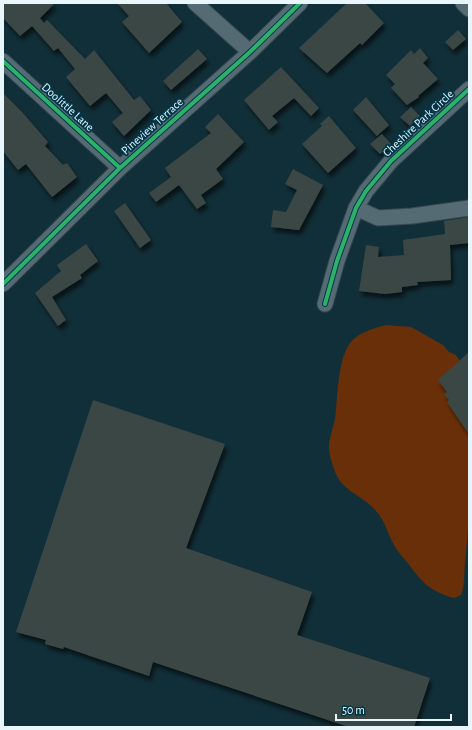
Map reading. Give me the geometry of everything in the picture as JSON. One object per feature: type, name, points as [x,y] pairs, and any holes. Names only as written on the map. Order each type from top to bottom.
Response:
[{"type":"street","points":[[195,3],[250,52]]},
{"type":"street","name":"Pineview Terrace","points":[[3,284],[120,168],[250,52],[300,3]]},
{"type":"street","points":[[463,3],[469,9]]},
{"type":"street","name":"Doolittle Lane","points":[[3,61],[120,168]]},
{"type":"street","name":"Cheshire Park Circle","points":[[325,304],[337,261],[356,208],[366,191],[391,161],[469,89]]},
{"type":"street","points":[[356,208],[378,218],[412,216],[469,208]]},
{"type":"shaded area","points":[[386,325],[411,327],[443,345],[449,352],[456,355],[469,376],[469,516],[464,583],[461,595],[454,598],[432,589],[417,575],[396,548],[384,523],[376,511],[371,505],[342,483],[334,469],[329,450],[335,419],[341,368],[346,349],[358,336],[367,331]]},
{"type":"building","points":[[3,3],[55,3],[40,18],[44,23],[47,20],[85,59],[94,50],[134,100],[140,96],[151,110],[124,136],[112,122],[123,113],[106,93],[90,106],[66,77],[75,69],[58,48],[54,51],[32,26],[20,36],[3,18]]},
{"type":"building","points":[[117,3],[166,3],[182,22],[149,53],[122,22],[129,16]]},
{"type":"building","points":[[347,3],[365,3],[384,23],[362,45],[360,43],[327,73],[299,48]]},
{"type":"building","points":[[458,30],[466,39],[453,50],[445,42]]},
{"type":"building","points":[[420,48],[428,58],[423,63],[438,79],[418,96],[419,97],[407,105],[391,88],[395,84],[386,75],[411,50],[414,54]]},
{"type":"building","points":[[198,49],[207,59],[171,90],[163,81]]},
{"type":"building","points":[[281,67],[319,108],[311,116],[294,98],[272,116],[278,122],[269,130],[244,100]]},
{"type":"building","points":[[3,93],[48,142],[45,146],[63,165],[67,163],[77,177],[52,197],[26,164],[18,170],[3,151]]},
{"type":"building","points":[[366,97],[389,125],[377,136],[353,110]]},
{"type":"building","points":[[411,107],[420,116],[410,126],[400,117]]},
{"type":"building","points":[[218,114],[244,142],[216,169],[223,179],[201,195],[206,203],[197,209],[179,185],[156,202],[149,193],[171,177],[165,168],[211,133],[205,127]]},
{"type":"building","points":[[329,116],[356,148],[328,173],[302,144],[322,126],[320,124]]},
{"type":"building","points":[[382,134],[391,144],[380,154],[370,144]]},
{"type":"building","points":[[293,169],[323,185],[299,230],[271,227],[273,210],[286,212],[297,190],[285,184]]},
{"type":"building","points":[[125,203],[151,240],[140,248],[114,211]]},
{"type":"building","points":[[469,217],[469,243],[450,245],[451,280],[417,282],[418,285],[402,287],[402,292],[385,294],[359,291],[366,245],[379,247],[378,257],[404,255],[403,240],[445,234],[444,221]]},
{"type":"building","points":[[86,244],[98,261],[80,275],[82,278],[52,297],[66,320],[58,326],[35,293],[61,271],[57,265]]},
{"type":"building","points":[[469,352],[469,434],[447,402],[449,400],[444,394],[447,392],[438,380]]},
{"type":"building","points":[[93,400],[225,444],[186,548],[312,592],[297,635],[430,678],[414,727],[349,727],[153,662],[149,676],[64,647],[63,649],[45,644],[46,640],[16,632]]},
{"type":"cycle path","points":[[3,284],[120,168],[250,52],[300,3]]},
{"type":"cycle path","points":[[3,61],[120,168]]},
{"type":"cycle path","points":[[325,304],[337,261],[356,208],[366,191],[391,161],[469,89]]}]
